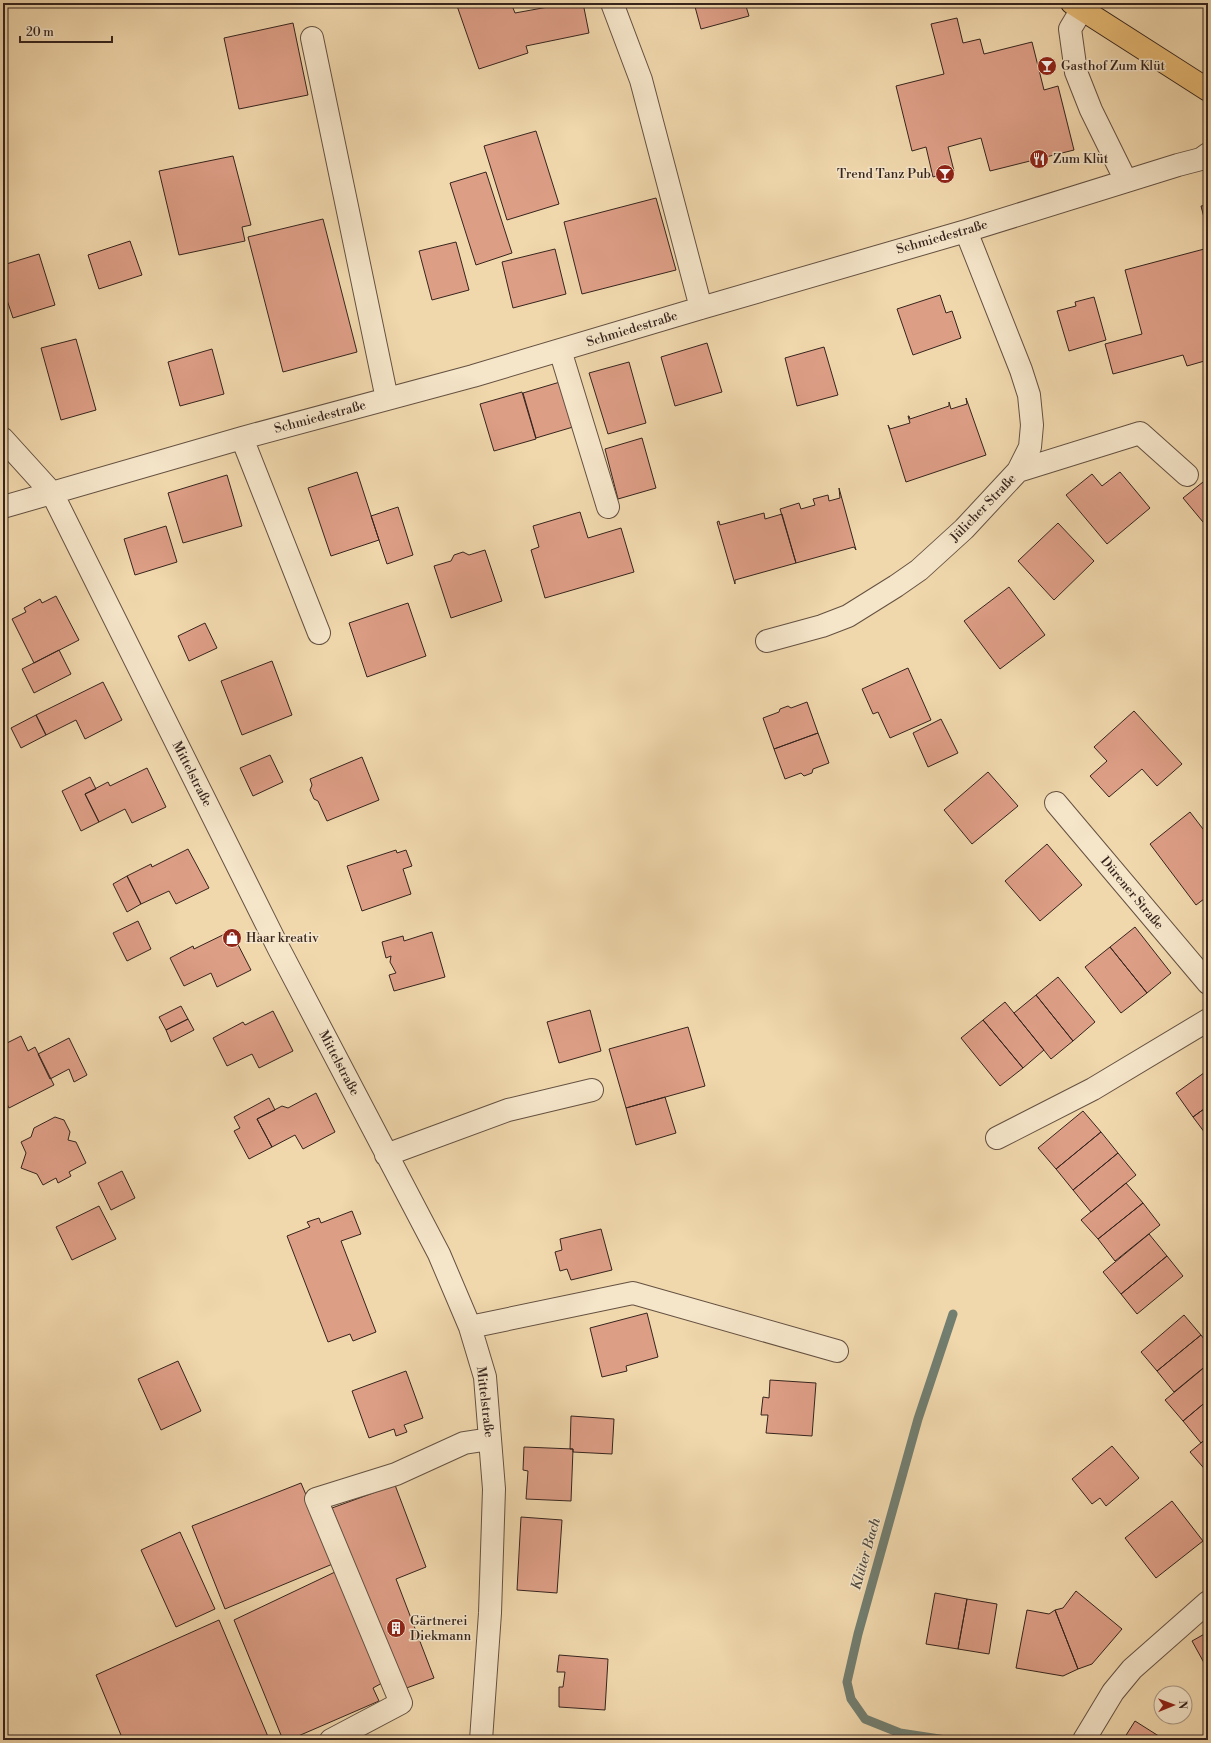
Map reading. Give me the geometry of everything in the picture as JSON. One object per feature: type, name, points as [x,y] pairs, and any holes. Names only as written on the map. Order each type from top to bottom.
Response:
[{"type":"main road","points":[[1077,6],[1208,90]]},
{"type":"street","points":[[612,3],[641,80],[701,308]]},
{"type":"street","points":[[1077,6],[1070,30],[1076,72],[1091,110],[1126,181]]},
{"type":"street","points":[[312,38],[387,399]]},
{"type":"street","name":"Schmiedestraße","points":[[3,506],[242,438],[473,376],[966,231],[1202,159],[1208,154]]},
{"type":"street","name":"Jülicher Straße","points":[[767,641],[822,626],[848,616],[919,570],[964,530],[1018,471],[1030,447],[1032,425],[1029,395],[1021,370],[966,231]]},
{"type":"street","points":[[560,350],[608,507]]},
{"type":"street","points":[[1018,471],[1140,433],[1187,475]]},
{"type":"street","points":[[242,438],[319,633]]},
{"type":"street","name":"Mittelstraße","points":[[3,439],[52,493],[279,949],[439,1254],[470,1327],[485,1377],[494,1489],[491,1582],[481,1740]]},
{"type":"street","name":"Dürener Straße","points":[[1056,803],[1208,984]]},
{"type":"street","points":[[997,1138],[1093,1089],[1208,1020]]},
{"type":"street","points":[[386,1155],[508,1110],[592,1090]]},
{"type":"street","points":[[470,1327],[633,1293],[837,1351]]},
{"type":"street","points":[[331,1740],[401,1703],[316,1499],[396,1474],[464,1443],[490,1439]]},
{"type":"street","points":[[1084,1740],[1113,1692],[1132,1669],[1208,1602]]},
{"type":"building","points":[[456,3],[511,3],[515,13],[570,3],[583,3],[589,33],[526,46],[528,53],[479,69]]},
{"type":"building","points":[[694,3],[745,3],[749,16],[701,29]]},
{"type":"building","points":[[957,18],[963,43],[980,39],[984,54],[1032,42],[1044,90],[1058,86],[1074,150],[990,171],[981,138],[948,147],[954,171],[933,177],[926,147],[912,151],[896,86],[944,74],[931,24]]},
{"type":"building","points":[[293,23],[308,95],[239,109],[224,38]]},
{"type":"building","points":[[536,131],[559,204],[507,220],[484,146]]},
{"type":"building","points":[[233,156],[251,225],[242,227],[245,241],[179,255],[159,171]]},
{"type":"building","points":[[486,172],[512,253],[476,265],[450,183]]},
{"type":"building","points":[[656,198],[676,270],[582,294],[564,222]]},
{"type":"building","points":[[1208,205],[1208,233],[1201,206]]},
{"type":"building","points":[[323,219],[357,352],[283,372],[248,237]]},
{"type":"building","points":[[130,241],[142,275],[99,289],[88,255]]},
{"type":"building","points":[[456,242],[469,290],[432,300],[419,251]]},
{"type":"building","points":[[1208,248],[1208,360],[1187,366],[1183,355],[1113,374],[1105,344],[1142,334],[1125,270]]},
{"type":"building","points":[[555,249],[566,294],[513,308],[502,262]]},
{"type":"building","points":[[39,254],[55,305],[13,318],[3,288],[3,265]]},
{"type":"building","points":[[940,295],[946,313],[952,311],[961,338],[913,355],[897,309]]},
{"type":"building","points":[[1094,297],[1106,340],[1069,351],[1057,311],[1076,306],[1075,302]]},
{"type":"building","points":[[76,339],[96,410],[61,420],[41,348]]},
{"type":"building","points":[[707,343],[722,392],[675,406],[661,357]]},
{"type":"building","points":[[824,347],[838,395],[797,406],[785,358]]},
{"type":"building","points":[[212,349],[224,394],[180,406],[168,362]]},
{"type":"building","points":[[629,362],[646,423],[608,434],[589,373]]},
{"type":"building","points":[[560,382],[573,427],[536,438],[523,393]]},
{"type":"building","points":[[522,392],[536,439],[494,451],[480,404]]},
{"type":"building","points":[[966,398],[986,455],[906,482],[888,425],[890,429],[910,423],[908,416],[910,419],[949,406],[949,402],[951,409],[967,404]]},
{"type":"building","points":[[642,438],[656,488],[618,499],[605,449]]},
{"type":"building","points":[[357,472],[379,540],[331,556],[308,488]]},
{"type":"building","points":[[1120,472],[1150,508],[1107,544],[1066,495],[1092,474],[1102,486]]},
{"type":"building","points":[[227,475],[242,526],[183,543],[168,493]]},
{"type":"building","points":[[1208,478],[1208,528],[1183,498]]},
{"type":"building","points":[[839,488],[856,550],[854,547],[796,563],[780,509],[799,503],[801,509],[815,505],[813,499],[828,495],[829,501],[840,498]]},
{"type":"building","points":[[398,507],[413,555],[387,564],[371,516]]},
{"type":"building","points":[[580,512],[588,538],[621,528],[634,572],[545,598],[531,550],[539,547],[533,526]]},
{"type":"building","points":[[764,513],[765,519],[782,514],[796,563],[735,580],[735,584],[717,522],[719,521],[720,525]]},
{"type":"building","points":[[1058,523],[1094,561],[1054,600],[1018,561]]},
{"type":"building","points":[[166,526],[177,562],[135,575],[124,539]]},
{"type":"building","points":[[485,550],[502,601],[451,618],[434,566],[451,561],[454,555],[463,552],[469,555]]},
{"type":"building","points":[[1009,587],[1045,635],[1000,669],[964,621]]},
{"type":"building","points":[[56,596],[79,640],[34,663],[12,619],[26,612],[24,608],[40,599],[42,603]]},
{"type":"building","points":[[408,603],[426,656],[367,677],[349,623]]},
{"type":"building","points":[[205,623],[217,648],[189,661],[178,636]]},
{"type":"building","points":[[59,650],[71,674],[34,693],[22,669]]},
{"type":"building","points":[[272,661],[292,715],[242,735],[221,681]]},
{"type":"building","points":[[908,668],[931,720],[890,738],[878,712],[873,714],[862,689]]},
{"type":"building","points":[[103,682],[122,720],[85,739],[76,720],[46,735],[36,715]]},
{"type":"building","points":[[807,702],[818,733],[774,749],[763,718],[779,712],[780,709],[788,706],[791,708]]},
{"type":"building","points":[[1134,711],[1182,764],[1157,786],[1142,769],[1109,797],[1090,776],[1107,761],[1094,747]]},
{"type":"building","points":[[36,715],[46,735],[21,748],[11,728]]},
{"type":"building","points":[[941,719],[958,753],[928,767],[913,733]]},
{"type":"building","points":[[818,733],[829,763],[813,769],[812,773],[804,776],[801,773],[785,779],[774,749]]},
{"type":"building","points":[[270,755],[283,782],[253,796],[240,768]]},
{"type":"building","points":[[362,757],[379,800],[327,821],[318,801],[314,799],[310,790],[312,785],[310,779]]},
{"type":"building","points":[[147,768],[166,807],[132,823],[125,809],[99,822],[85,794],[108,782],[110,786]]},
{"type":"building","points":[[988,772],[1018,806],[972,844],[944,810]]},
{"type":"building","points":[[90,777],[96,789],[85,794],[99,822],[81,831],[62,791]]},
{"type":"building","points":[[1190,812],[1203,829],[1208,825],[1208,896],[1196,905],[1150,844]]},
{"type":"building","points":[[1047,844],[1082,885],[1040,921],[1005,881]]},
{"type":"building","points":[[188,849],[209,888],[176,904],[169,891],[141,904],[127,876],[151,864],[152,867]]},
{"type":"building","points":[[396,850],[397,853],[406,850],[412,866],[403,869],[411,894],[362,911],[347,866]]},
{"type":"building","points":[[127,876],[141,904],[127,912],[113,884]]},
{"type":"building","points":[[138,921],[151,949],[127,961],[113,933]]},
{"type":"building","points":[[1135,927],[1171,973],[1147,993],[1110,947]]},
{"type":"building","points":[[231,931],[251,970],[217,987],[211,973],[184,986],[170,958],[193,946],[194,949]]},
{"type":"building","points":[[432,932],[445,977],[394,991],[389,975],[396,973],[390,962],[391,956],[386,958],[382,942],[403,936],[404,941]]},
{"type":"building","points":[[1110,947],[1147,993],[1121,1013],[1085,967]]},
{"type":"building","points":[[1058,977],[1095,1022],[1073,1041],[1036,995]]},
{"type":"building","points":[[1036,995],[1073,1041],[1051,1059],[1014,1013]]},
{"type":"building","points":[[1005,1002],[1044,1050],[1023,1068],[983,1020]]},
{"type":"building","points":[[181,1006],[188,1019],[166,1030],[159,1017]]},
{"type":"building","points":[[590,1010],[601,1051],[559,1063],[547,1022]]},
{"type":"building","points":[[273,1011],[293,1051],[259,1068],[252,1054],[227,1066],[213,1038],[243,1022],[245,1025]]},
{"type":"building","points":[[188,1019],[194,1030],[171,1042],[166,1030]]},
{"type":"building","points":[[983,1020],[1023,1068],[1000,1086],[961,1038]]},
{"type":"building","points":[[688,1027],[705,1086],[626,1108],[609,1049]]},
{"type":"building","points":[[21,1036],[28,1051],[35,1047],[54,1085],[9,1108],[6,1102],[3,1103],[3,1045]]},
{"type":"building","points":[[69,1038],[87,1075],[74,1082],[69,1069],[50,1079],[38,1054]]},
{"type":"building","points":[[1208,1070],[1208,1106],[1193,1117],[1176,1093]]},
{"type":"building","points":[[316,1093],[335,1132],[303,1149],[295,1135],[272,1147],[257,1119],[282,1106],[288,1108]]},
{"type":"building","points":[[665,1097],[676,1133],[636,1145],[626,1108]]},
{"type":"building","points":[[269,1098],[275,1110],[257,1119],[272,1147],[249,1159],[234,1131],[240,1128],[234,1117]]},
{"type":"building","points":[[1208,1106],[1208,1137],[1193,1117]]},
{"type":"building","points":[[1083,1111],[1101,1132],[1056,1169],[1038,1148]]},
{"type":"building","points":[[55,1117],[64,1120],[70,1132],[68,1140],[76,1142],[86,1163],[69,1172],[71,1176],[58,1183],[56,1178],[43,1185],[37,1174],[21,1168],[26,1153],[21,1142],[31,1137],[34,1128]]},
{"type":"building","points":[[1101,1132],[1118,1153],[1073,1190],[1056,1169]]},
{"type":"building","points":[[1118,1153],[1136,1175],[1091,1212],[1073,1190]]},
{"type":"building","points":[[122,1171],[135,1198],[111,1210],[98,1183]]},
{"type":"building","points":[[1126,1183],[1143,1203],[1098,1239],[1081,1220]]},
{"type":"building","points":[[1143,1203],[1160,1225],[1115,1261],[1098,1239]]},
{"type":"building","points":[[99,1206],[116,1239],[72,1260],[56,1227]]},
{"type":"building","points":[[352,1211],[361,1234],[341,1241],[376,1332],[353,1341],[350,1334],[328,1342],[287,1236],[310,1227],[307,1222],[319,1218],[321,1223]]},
{"type":"building","points":[[601,1229],[612,1270],[571,1280],[567,1269],[560,1271],[555,1252],[562,1250],[560,1239]]},
{"type":"building","points":[[1149,1234],[1167,1256],[1121,1294],[1103,1272]]},
{"type":"building","points":[[1167,1256],[1183,1276],[1137,1314],[1121,1294]]},
{"type":"building","points":[[647,1313],[658,1357],[626,1366],[627,1371],[602,1377],[590,1328]]},
{"type":"building","points":[[1184,1315],[1201,1335],[1157,1371],[1141,1352]]},
{"type":"building","points":[[1201,1335],[1208,1344],[1208,1364],[1174,1392],[1157,1371]]},
{"type":"building","points":[[178,1361],[201,1411],[161,1430],[138,1379]]},
{"type":"building","points":[[1206,1366],[1208,1368],[1208,1400],[1183,1421],[1165,1400]]},
{"type":"building","points":[[406,1371],[423,1418],[404,1425],[407,1432],[396,1436],[394,1429],[369,1438],[352,1391]]},
{"type":"building","points":[[770,1380],[816,1383],[812,1436],[766,1433],[768,1415],[761,1415],[763,1397],[769,1398]]},
{"type":"building","points":[[1208,1400],[1208,1437],[1201,1443],[1183,1421]]},
{"type":"building","points":[[571,1416],[614,1419],[612,1454],[573,1452],[573,1449],[570,1449]]},
{"type":"building","points":[[1208,1437],[1208,1473],[1190,1452]]},
{"type":"building","points":[[1112,1446],[1139,1478],[1106,1506],[1100,1498],[1092,1504],[1072,1479]]},
{"type":"building","points":[[524,1447],[573,1449],[571,1501],[526,1499],[528,1471],[523,1470]]},
{"type":"building","points":[[301,1483],[335,1563],[225,1609],[192,1526]]},
{"type":"building","name":"Gärtnerei Diekmann","points":[[395,1485],[426,1567],[396,1579],[434,1678],[401,1690],[332,1508]]},
{"type":"building","points":[[1172,1501],[1203,1541],[1156,1578],[1125,1538]]},
{"type":"building","points":[[521,1517],[562,1520],[557,1593],[517,1590]]},
{"type":"building","points":[[180,1532],[215,1609],[176,1627],[141,1550]]},
{"type":"building","points":[[335,1572],[382,1683],[373,1688],[379,1701],[289,1740],[283,1740],[234,1620]]},
{"type":"building","points":[[1076,1591],[1122,1629],[1092,1664],[1078,1669],[1055,1610],[1063,1608]]},
{"type":"building","points":[[935,1593],[967,1599],[958,1649],[926,1644]]},
{"type":"building","points":[[967,1599],[997,1604],[989,1654],[958,1649]]},
{"type":"building","points":[[1027,1610],[1049,1614],[1055,1610],[1078,1669],[1063,1676],[1016,1668]]},
{"type":"building","points":[[219,1620],[269,1739],[123,1740],[96,1675]]},
{"type":"building","points":[[1208,1632],[1208,1670],[1192,1641]]},
{"type":"building","points":[[559,1655],[608,1659],[605,1710],[559,1707],[559,1687],[563,1687],[565,1672],[557,1672]]},
{"type":"building","points":[[1135,1721],[1165,1740],[1123,1740]]},
{"type":"waterway","name":"Klüter Bach","points":[[946,1740],[900,1733],[865,1719],[851,1699],[847,1682],[858,1634],[918,1419],[953,1314]]},
{"type":"place","name":"Gasthof Zum Klüt","points":[[1047,66]]},
{"type":"place","name":"Zum Klüt","points":[[1039,159]]},
{"type":"place","name":"Trend Tanz Pub","points":[[945,174]]},
{"type":"place","name":"Haar kreativ","points":[[232,938]]},
{"type":"place","name":"Gärtnerei Diekmann","points":[[396,1628]]}]
